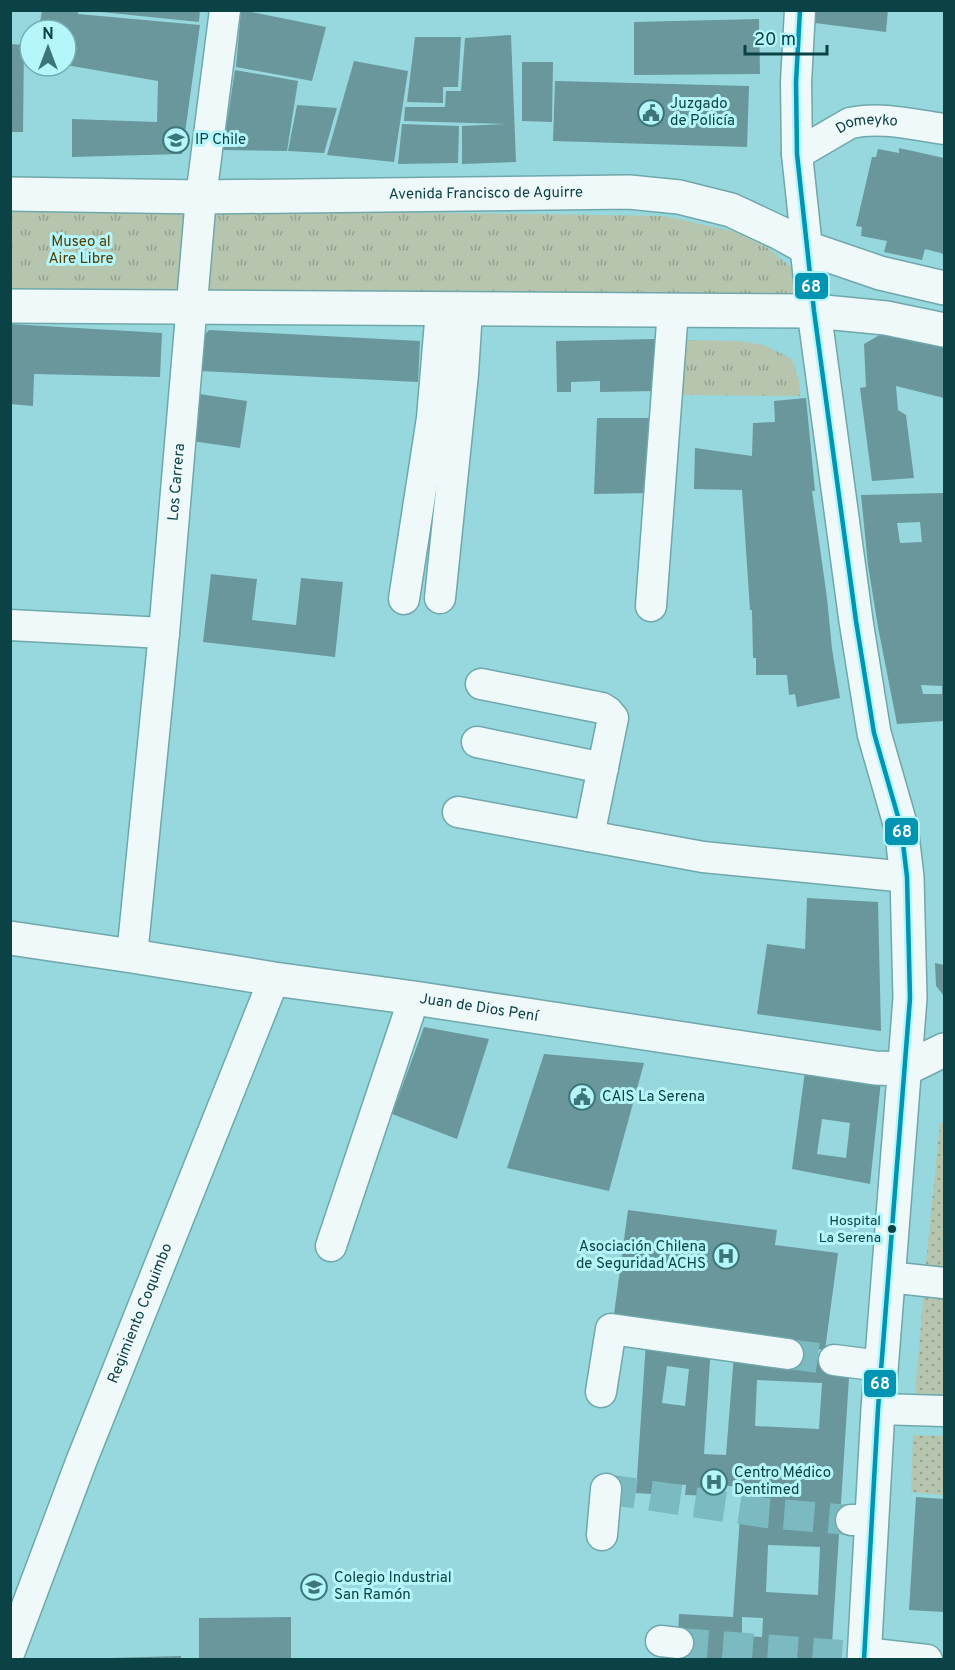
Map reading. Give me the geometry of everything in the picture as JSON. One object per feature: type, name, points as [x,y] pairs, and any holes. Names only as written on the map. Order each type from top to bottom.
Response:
[{"type":"main road","name":"Avenida Francisco de Aguirre","points":[[10,194],[201,197],[629,192],[679,197],[731,210],[807,248],[880,273],[945,288]]},
{"type":"main road","points":[[807,248],[854,609],[874,732],[901,827],[907,877],[910,998],[878,1409],[862,1520],[859,1656]]},
{"type":"main road","points":[[10,306],[814,311],[886,318],[945,330]]},
{"type":"main road","name":"Juan de Dios Pení","points":[[10,938],[875,1068],[905,1069],[945,1050]]},
{"type":"street","name":"Los Carrera","points":[[132,956],[164,633],[201,197],[225,10]]},
{"type":"street","points":[[800,10],[797,61],[797,154],[807,248]]},
{"type":"street","name":"Domeyko","points":[[797,154],[850,123],[860,121],[881,120],[945,129]]},
{"type":"street","points":[[440,597],[463,374],[454,309]]},
{"type":"street","points":[[404,599],[432,418],[454,309]]},
{"type":"street","points":[[651,606],[673,310]]},
{"type":"street","points":[[10,625],[164,633]]},
{"type":"street","points":[[482,684],[602,708],[613,718],[589,836]]},
{"type":"street","points":[[477,742],[603,768]]},
{"type":"street","points":[[458,812],[703,857],[907,877]]},
{"type":"street","name":"Regimiento Coquimbo","points":[[10,1651],[81,1462],[274,979]]},
{"type":"street","points":[[331,1246],[414,998]]},
{"type":"street","points":[[888,1277],[945,1283]]},
{"type":"street","points":[[601,1392],[611,1329],[788,1354]]},
{"type":"street","points":[[834,1360],[881,1366]]},
{"type":"street","points":[[878,1409],[945,1411]]},
{"type":"street","points":[[602,1535],[606,1489]]},
{"type":"street","points":[[859,1656],[927,1659]]},
{"type":"green space","name":"Museo al Aire Libre","points":[[11,206],[665,216],[735,232],[768,248],[798,273],[802,302],[11,293]]},
{"type":"green space","points":[[680,340],[739,341],[764,345],[792,359],[799,380],[800,396],[678,395]]},
{"type":"green space","points":[[940,1123],[944,1123],[944,1276],[925,1273]]},
{"type":"green space","points":[[924,1289],[944,1291],[944,1396],[915,1394]]},
{"type":"green space","points":[[913,1435],[944,1436],[944,1495],[911,1492]]},
{"type":"building","points":[[42,10],[79,10],[78,14],[200,25],[182,154],[72,157],[72,119],[157,122],[158,81],[78,67],[78,18],[41,18]]},
{"type":"building","points":[[101,10],[200,10],[199,22],[101,12]]},
{"type":"building","points":[[241,10],[326,27],[312,81],[236,67]]},
{"type":"building","points":[[816,10],[888,10],[886,32],[815,23]]},
{"type":"building","points":[[759,19],[760,74],[634,75],[634,22]]},
{"type":"building","points":[[511,35],[516,162],[462,164],[462,126],[506,124],[404,121],[405,107],[445,107],[446,91],[461,91],[465,38]]},
{"type":"building","points":[[415,37],[461,37],[458,87],[443,87],[443,103],[407,102]]},
{"type":"building","points":[[10,44],[18,45],[18,78],[24,78],[23,132],[10,132]]},
{"type":"building","points":[[354,61],[408,71],[394,162],[327,155]]},
{"type":"building","points":[[522,62],[553,62],[552,122],[522,121]]},
{"type":"building","points":[[235,70],[298,81],[287,151],[223,150]]},
{"type":"building","name":"Juzgado de Policía","points":[[555,81],[749,86],[747,147],[553,141]]},
{"type":"building","points":[[297,105],[337,108],[324,153],[288,151]]},
{"type":"building","points":[[402,124],[459,126],[458,163],[398,164]]},
{"type":"building","points":[[899,148],[944,158],[944,254],[925,249],[922,260],[884,252],[887,241],[861,236],[862,227],[856,226],[872,157],[876,157],[878,149],[899,153]]},
{"type":"building","points":[[10,324],[162,333],[160,377],[34,374],[33,406],[10,404]]},
{"type":"building","points":[[209,330],[420,341],[418,382],[200,371],[201,339]]},
{"type":"building","points":[[883,333],[944,348],[944,398],[896,386],[898,410],[906,415],[914,478],[872,481],[860,388],[866,387],[864,344]]},
{"type":"building","points":[[656,339],[656,391],[600,392],[600,381],[571,382],[571,392],[557,392],[556,341]]},
{"type":"building","points":[[199,394],[247,401],[240,448],[192,441]]},
{"type":"building","points":[[806,398],[815,491],[812,491],[840,698],[797,707],[795,694],[789,695],[787,675],[756,675],[742,490],[694,489],[695,448],[752,456],[753,423],[775,422],[774,401]]},
{"type":"building","points":[[597,418],[653,418],[650,493],[594,494]]},
{"type":"building","points":[[944,493],[944,721],[897,724],[868,565],[861,495]],"holes":[[[920,522],[922,542],[900,543],[897,523]],[[921,685],[942,686],[942,694],[923,694]]]},
{"type":"building","points":[[211,574],[257,579],[252,620],[296,625],[301,578],[343,582],[335,657],[203,642]]},
{"type":"building","points":[[807,898],[878,902],[881,1031],[757,1014],[767,944],[805,949]]},
{"type":"building","points":[[935,963],[944,965],[944,996],[936,986]]},
{"type":"building","points":[[424,1027],[489,1039],[457,1139],[392,1114]]},
{"type":"building","name":"CAIS La Serena","points":[[544,1054],[644,1063],[609,1191],[507,1168]]},
{"type":"building","points":[[805,1071],[881,1081],[870,1184],[792,1169]],"holes":[[[822,1119],[850,1123],[846,1158],[817,1154]]]},
{"type":"building","points":[[628,1210],[777,1230],[775,1245],[838,1253],[825,1350],[613,1322]]},
{"type":"building","points":[[646,1341],[711,1345],[704,1454],[726,1455],[734,1354],[850,1362],[831,1660],[677,1660],[679,1614],[733,1617],[742,1487],[717,1485],[716,1496],[685,1495],[686,1485],[668,1484],[667,1495],[636,1493]],"holes":[[[667,1366],[689,1369],[685,1406],[662,1403]],[[757,1380],[822,1383],[819,1429],[755,1426]],[[768,1545],[820,1547],[818,1595],[766,1592]],[[742,1617],[763,1618],[762,1637],[742,1636]]]},
{"type":"building","points":[[916,1497],[944,1499],[944,1612],[909,1610]]},
{"type":"building","points":[[291,1617],[291,1660],[199,1660],[199,1618]]},
{"type":"building","points":[[181,1656],[181,1660],[110,1660],[110,1658]]},
{"type":"tunnel","points":[[788,1354],[834,1360]]},
{"type":"tunnel","points":[[606,1489],[766,1513],[851,1520]]},
{"type":"tunnel","points":[[678,1643],[842,1655]]},
{"type":"transit line","name":"68","points":[[800,10],[796,82],[797,154],[814,311],[856,621],[874,733],[901,827],[907,877],[910,998],[878,1409],[864,1660]]},
{"type":"place","name":"Juzgado de Policía","points":[[651,113]]},
{"type":"place","name":"IP Chile","points":[[176,140]]},
{"type":"place","name":"CAIS La Serena","points":[[582,1097]]},
{"type":"place","name":"Hospital La Serena","points":[[892,1229]]},
{"type":"place","name":"Asociación Chilena de Seguridad ACHS","points":[[726,1256]]},
{"type":"place","name":"Centro Médico Dentimed","points":[[714,1482]]},
{"type":"place","name":"Colegio Industrial San Ramón","points":[[314,1587]]}]
